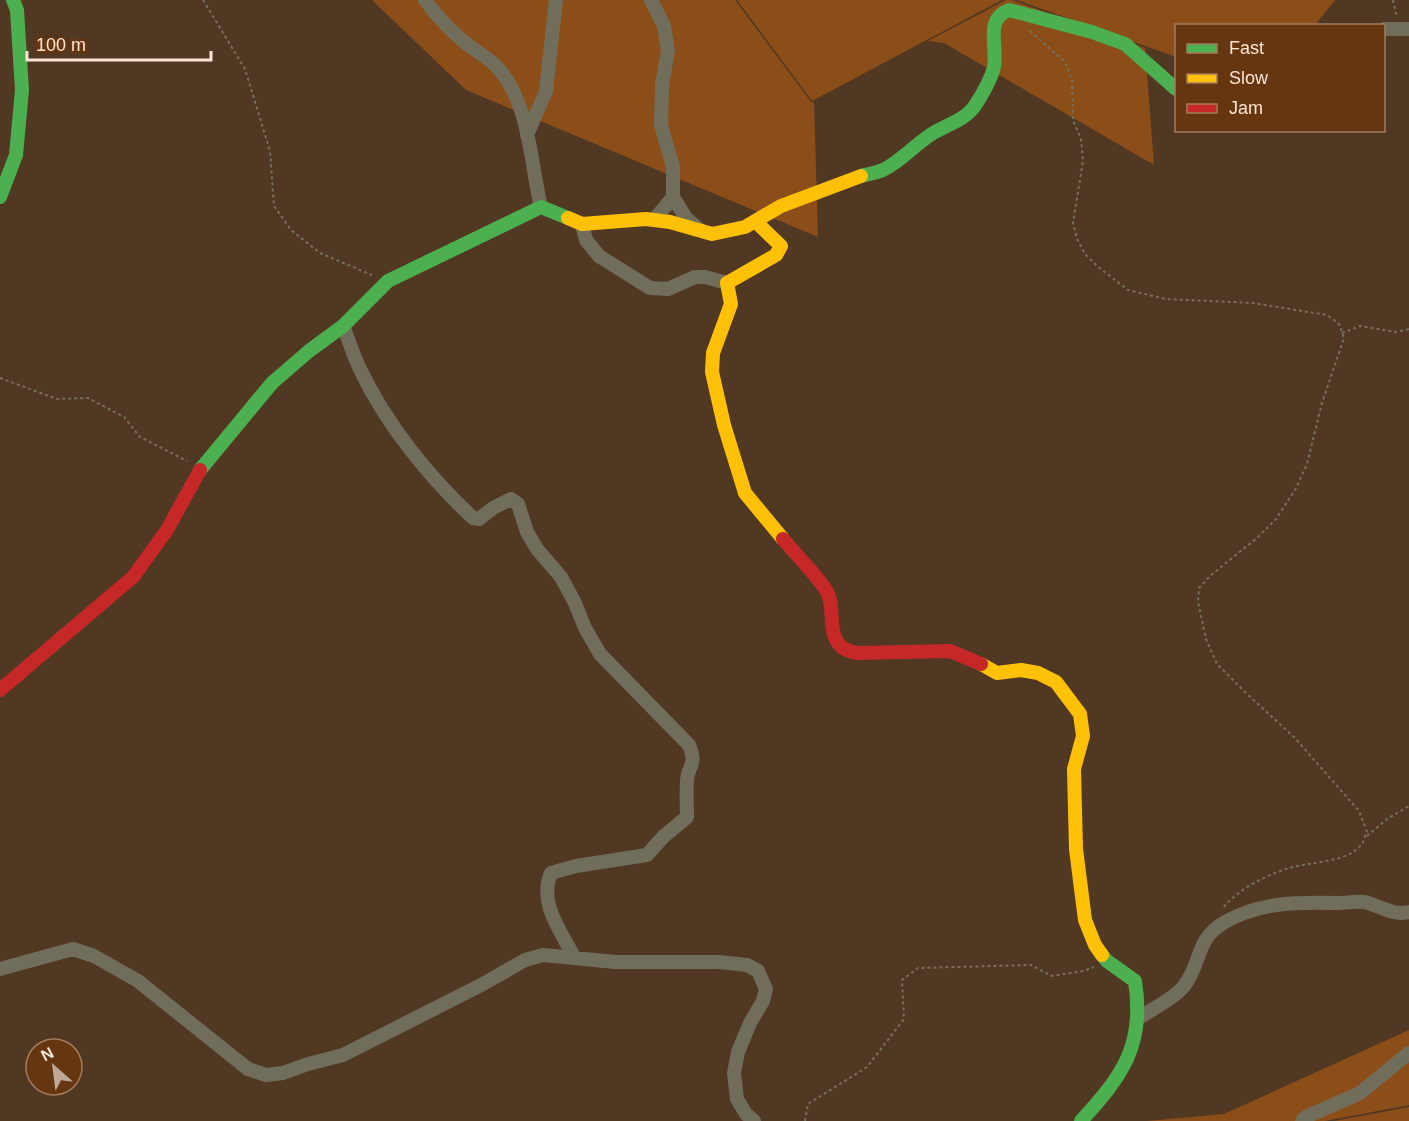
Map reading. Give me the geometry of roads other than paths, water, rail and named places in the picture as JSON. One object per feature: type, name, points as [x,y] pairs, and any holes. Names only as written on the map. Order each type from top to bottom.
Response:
[{"type":"main road","points":[[0,197],[16,154],[22,90],[17,10],[13,0]]},
{"type":"main road","points":[[0,690],[134,577],[167,530],[201,468],[272,383],[343,326],[388,282],[541,207],[582,224],[646,219],[670,222],[712,234],[745,227],[781,206],[851,178],[883,170],[933,133],[966,116],[975,107],[994,66],[993,36],[996,20],[1001,13],[1009,10],[1092,32],[1125,44],[1175,88]]},
{"type":"main road","points":[[0,168],[22,90]]},
{"type":"main road","points":[[755,221],[781,246],[776,255],[727,283],[731,304],[713,353],[712,372],[724,425],[745,493],[827,591],[832,603],[832,622],[836,638],[843,648],[857,653],[950,651],[977,661],[997,673],[1021,670],[1038,673],[1056,682],[1080,714],[1083,736],[1074,769],[1076,849],[1085,920],[1095,945],[1107,961],[1135,981],[1139,1018],[1136,1042],[1109,1092],[1082,1121]]},
{"type":"street","points":[[425,0],[461,39],[496,66],[518,99],[541,207]]},
{"type":"street","points":[[527,135],[546,91],[556,0]]},
{"type":"street","points":[[651,0],[664,26],[668,51],[662,85],[661,124],[673,167],[673,197],[686,218],[704,233]]},
{"type":"street","points":[[1385,29],[1404,29]]},
{"type":"street","points":[[654,220],[673,197]]},
{"type":"street","points":[[582,224],[586,240],[599,256],[650,288],[668,289],[695,277],[705,277],[727,283]]},
{"type":"street","points":[[343,326],[360,369],[396,429],[444,491],[473,518],[479,519],[504,501],[511,499],[518,504],[527,532],[537,549],[561,577],[600,654],[688,745],[692,753],[693,764],[687,779],[687,817],[646,855],[576,866],[551,873],[546,885],[551,915],[574,957]]},
{"type":"street","points":[[1139,1018],[1183,989],[1192,975],[1199,951],[1210,932],[1225,922],[1246,913],[1264,906],[1295,902],[1364,902],[1390,912],[1409,912]]},
{"type":"street","points":[[0,969],[73,949],[94,956],[138,981],[248,1069],[266,1075],[283,1073],[343,1055],[483,984],[525,960],[543,955],[615,962],[719,962],[747,965],[758,971],[766,989],[763,1001],[750,1023],[738,1052],[734,1073],[737,1099],[746,1114],[754,1121]]},
{"type":"street","points":[[1302,1121],[1306,1117],[1360,1093],[1409,1053]]}]
